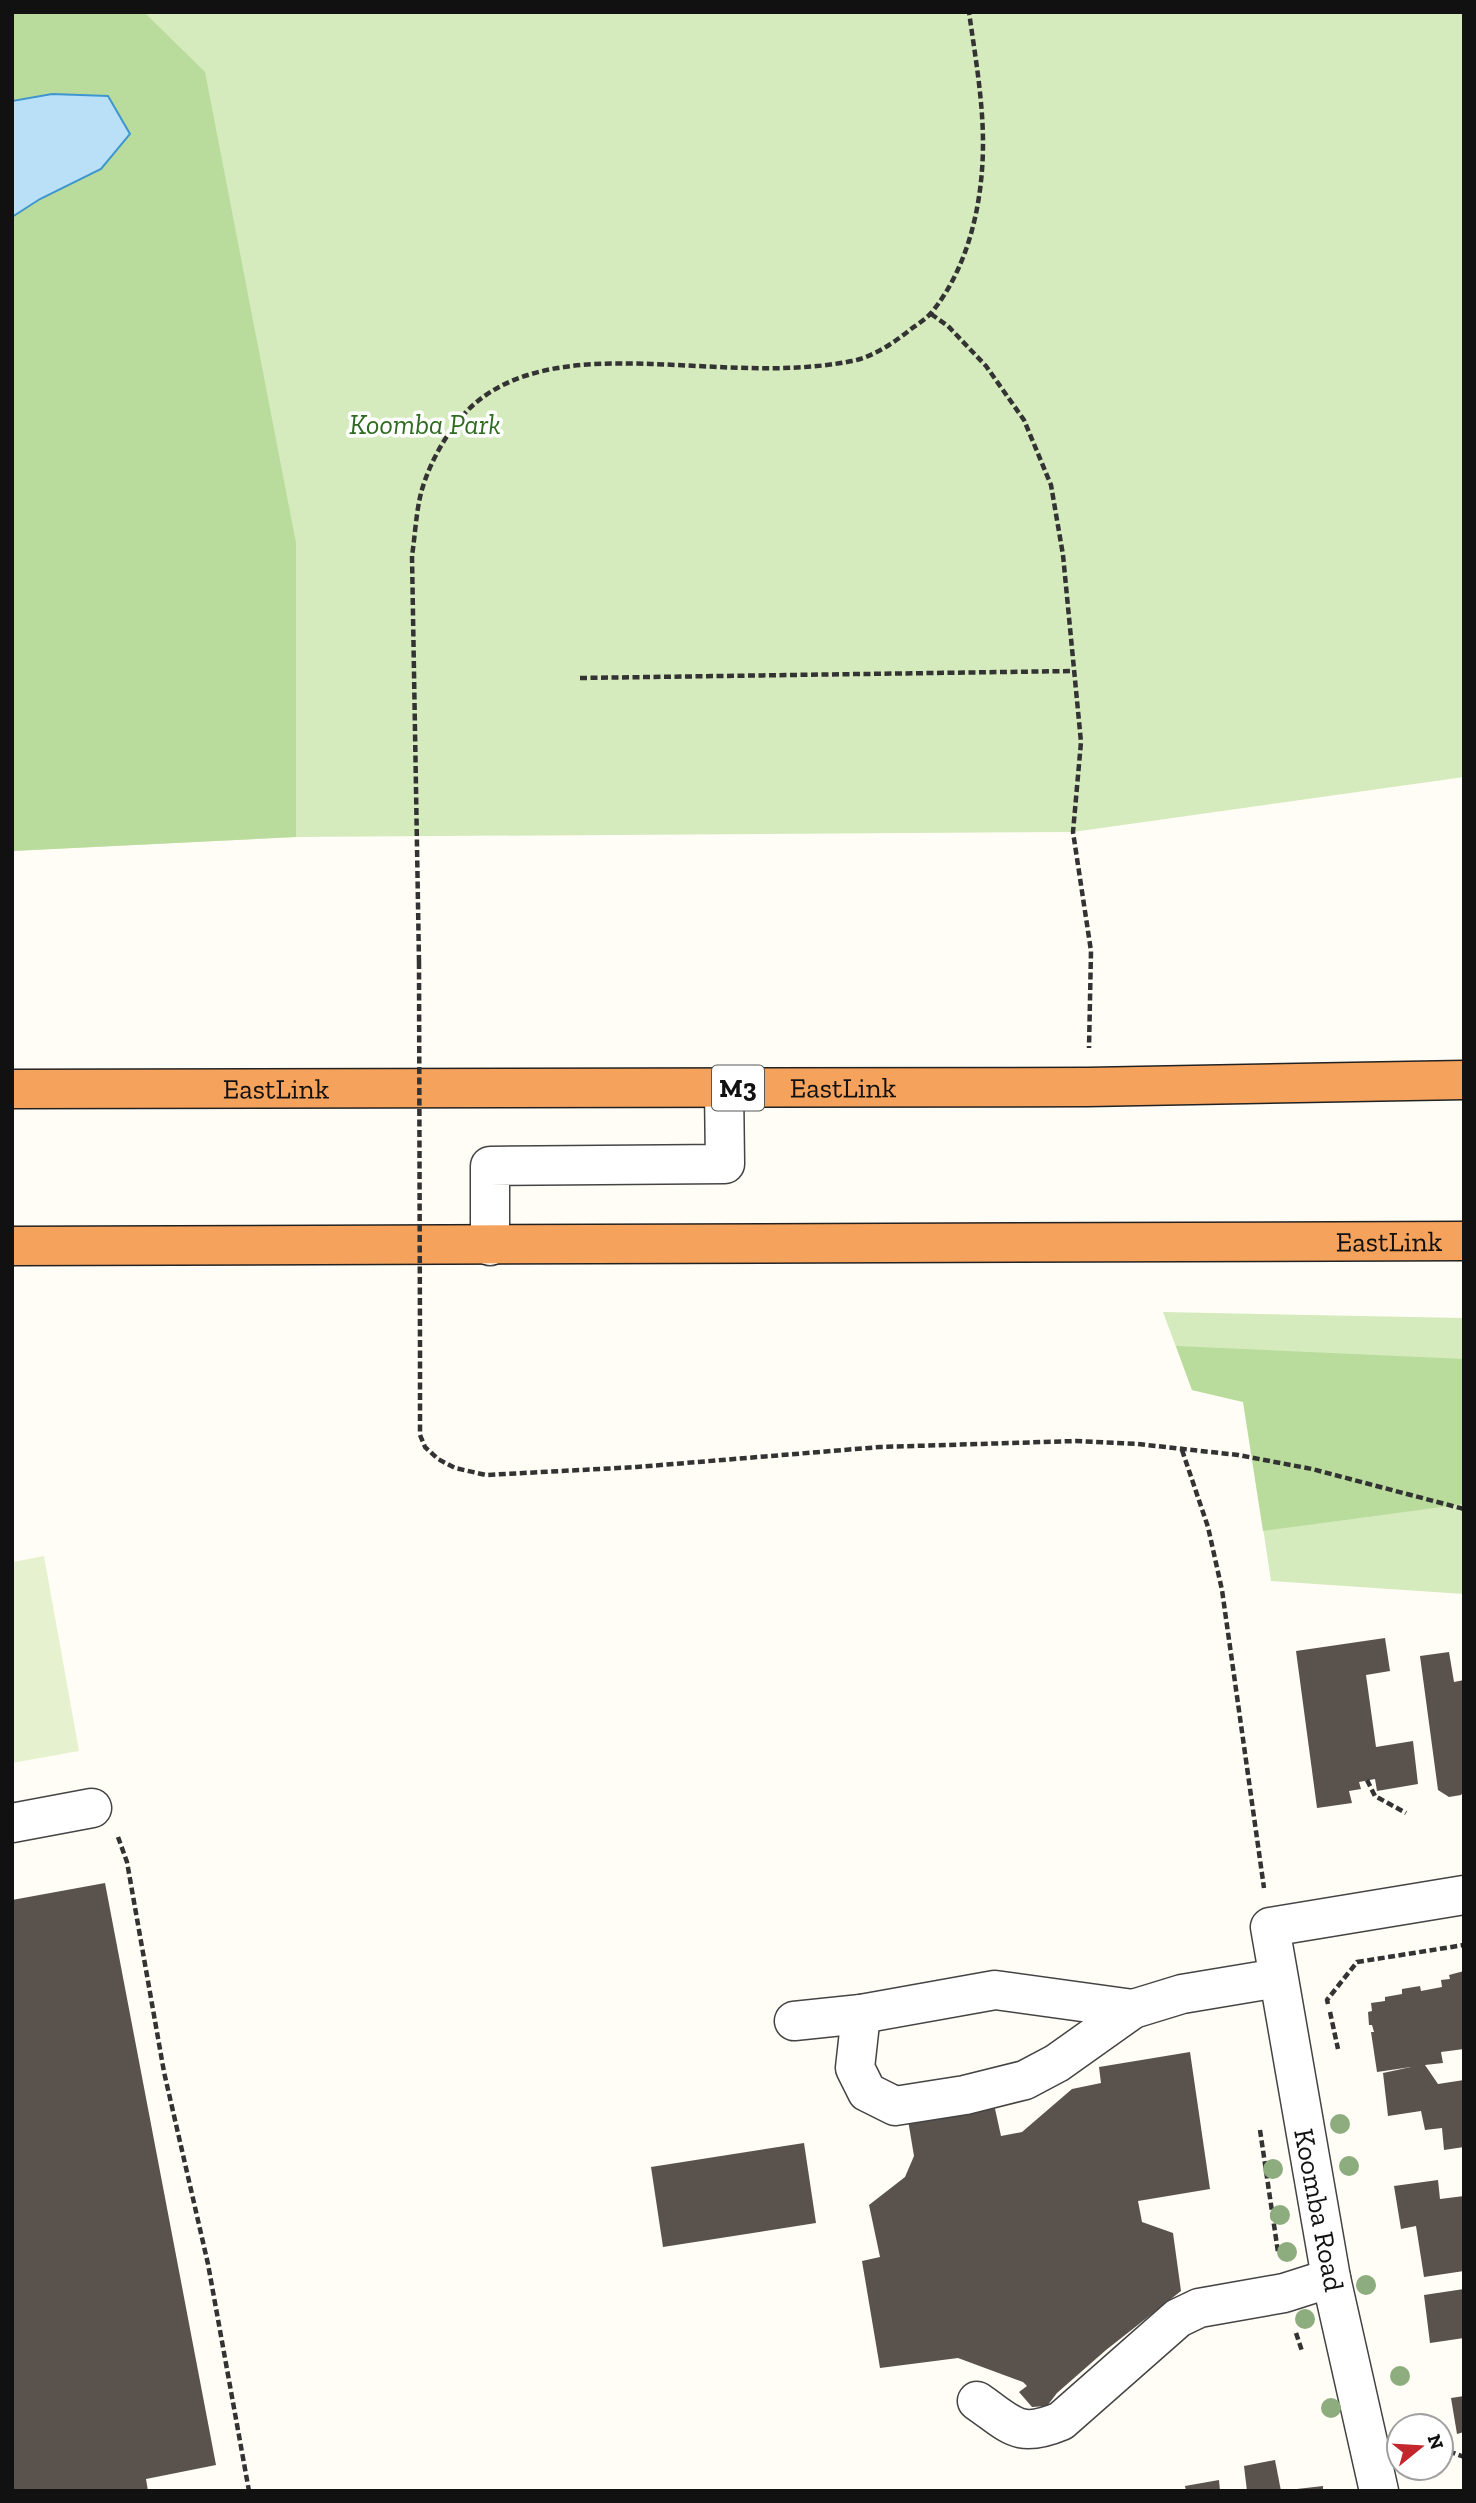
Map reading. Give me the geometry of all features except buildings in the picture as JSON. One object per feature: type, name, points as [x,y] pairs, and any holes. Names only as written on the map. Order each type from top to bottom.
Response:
[{"type":"highway","name":"EastLink","points":[[12,1089],[1088,1087],[1464,1080]]},
{"type":"highway","name":"EastLink","points":[[12,1246],[1464,1241]]},
{"type":"street","points":[[490,1246],[490,1166],[725,1164],[724,1088]]},
{"type":"street","points":[[12,1823],[92,1808]]},
{"type":"street","points":[[1270,1927],[1464,1895]]},
{"type":"street","name":"Koomba Road","points":[[1270,1927],[1331,2278],[1379,2491]]},
{"type":"street","points":[[861,2014],[855,2068],[867,2092],[895,2106],[965,2095],[1025,2080],[1057,2063],[1133,2009],[1182,1994],[1278,1978]]},
{"type":"street","points":[[794,2021],[861,2014],[995,1990],[1133,2009]]},
{"type":"street","points":[[977,2401],[1024,2431],[1040,2430],[1061,2421],[1178,2318],[1199,2308],[1284,2293],[1331,2278]]},
{"type":"path","points":[[969,12],[978,73],[983,144],[978,211],[958,271],[931,314],[894,343],[854,361],[795,368],[615,363],[581,365],[545,371],[509,382],[472,407],[443,442],[421,493],[412,556],[419,906],[420,1435],[425,1447],[438,1459],[455,1468],[486,1475],[637,1467],[880,1447],[1076,1441],[1138,1444],[1238,1455],[1312,1469],[1464,1509]]},
{"type":"path","points":[[931,314],[948,326],[986,366],[1024,420],[1051,485],[1063,555],[1081,742],[1073,832],[1091,951],[1088,1087]]},
{"type":"path","points":[[580,678],[1073,671]]},
{"type":"path","points":[[1182,1450],[1208,1527],[1222,1590],[1270,1927]]},
{"type":"path","points":[[1367,1780],[1375,1796],[1406,1813]]},
{"type":"path","points":[[92,1808],[113,1825],[127,1862],[164,2071],[208,2264],[249,2491]]},
{"type":"path","points":[[1338,2049],[1327,2000],[1357,1962],[1464,1945]]},
{"type":"green space","name":"Koomba Park","points":[[12,12],[1464,12],[1464,777],[1073,832],[296,837],[12,851]]},
{"type":"green space","points":[[12,12],[144,12],[205,72],[296,543],[296,837],[12,851]]},
{"type":"green space","points":[[1163,1312],[1464,1318],[1464,1594],[1271,1581],[1244,1402],[1192,1390]]},
{"type":"green space","points":[[1176,1346],[1464,1359],[1464,1504],[1263,1531],[1243,1402],[1192,1390]]},
{"type":"green space","points":[[44,1556],[79,1751],[12,1763],[12,1562]]},
{"type":"water","points":[[52,94],[108,96],[130,134],[101,169],[40,199],[12,217],[12,101]]}]
